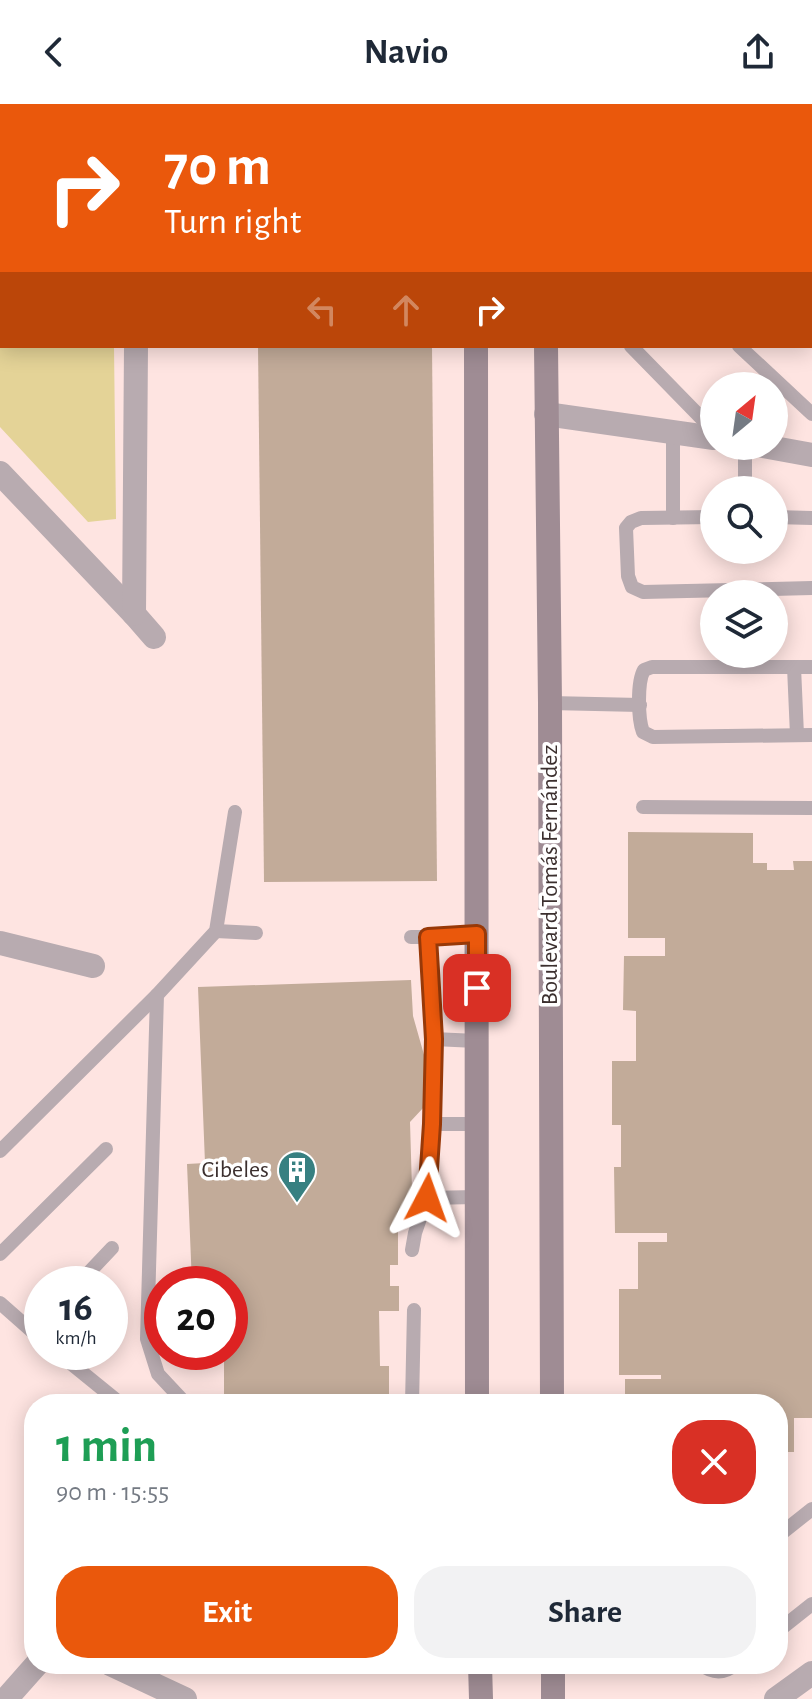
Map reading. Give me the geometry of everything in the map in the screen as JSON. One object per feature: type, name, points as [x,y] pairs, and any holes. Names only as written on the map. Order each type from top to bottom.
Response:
[{"type":"main road","points":[[476,348],[477,1394]]},
{"type":"main road","name":"Boulevard Tomás Fernández","points":[[546,348],[552,1394]]},
{"type":"main road","points":[[480,1674],[481,1699]]},
{"type":"main road","points":[[553,1674],[553,1699]]},
{"type":"street","points":[[134,614],[136,348]]},
{"type":"street","points":[[546,414],[700,436]]},
{"type":"street","points":[[788,451],[812,455]]},
{"type":"street","points":[[0,473],[154,637]]},
{"type":"street","points":[[0,943],[93,966]]},
{"type":"street","points":[[776,1699],[812,1673]]},
{"type":"street","points":[[6,1699],[28,1674]]},
{"type":"street","points":[[131,1674],[185,1699]]},
{"type":"lane","points":[[633,348],[700,417]]},
{"type":"lane","points":[[741,348],[812,414]]},
{"type":"lane","points":[[673,432],[673,518]]},
{"type":"lane","points":[[700,517],[641,518],[631,522],[626,528],[628,576],[632,587],[643,592],[812,588]]},
{"type":"lane","points":[[788,517],[812,518]]},
{"type":"lane","points":[[794,667],[804,735],[653,737],[643,732],[640,725],[640,677],[644,670],[652,667],[794,667],[812,667]]},
{"type":"lane","points":[[550,703],[640,705]]},
{"type":"lane","points":[[643,807],[812,808]]},
{"type":"lane","points":[[0,1151],[157,995],[216,931],[235,812]]},
{"type":"lane","points":[[216,931],[256,933]]},
{"type":"lane","points":[[411,937],[477,934]]},
{"type":"lane","points":[[412,1250],[427,1198],[432,1124],[434,1039],[428,937]]},
{"type":"lane","points":[[157,995],[147,1339],[158,1374],[177,1394]]},
{"type":"lane","points":[[434,1039],[476,1041]]},
{"type":"lane","points":[[432,1124],[476,1124]]},
{"type":"lane","points":[[0,1254],[106,1149]]},
{"type":"lane","points":[[427,1198],[476,1197]]},
{"type":"lane","points":[[95,1266],[112,1248]]},
{"type":"lane","points":[[0,1303],[24,1320]]},
{"type":"lane","points":[[412,1394],[414,1310]]},
{"type":"lane","points":[[79,1370],[109,1394]]},
{"type":"lane","points":[[788,1528],[812,1509]]},
{"type":"lane","points":[[788,1623],[812,1604]]},
{"type":"shaded area","points":[[0,348],[114,348],[116,519],[88,522],[0,427]]},
{"type":"building","points":[[258,348],[432,348],[437,881],[264,882]]},
{"type":"building","points":[[628,832],[753,833],[753,863],[767,863],[767,870],[794,870],[793,861],[812,861],[812,1418],[794,1418],[794,1452],[788,1452],[788,1394],[625,1394],[625,1379],[661,1379],[661,1375],[619,1375],[619,1289],[638,1289],[638,1242],[667,1242],[667,1233],[615,1233],[614,1167],[621,1167],[621,1125],[612,1125],[612,1061],[636,1061],[636,1011],[623,1010],[624,956],[665,956],[665,938],[628,938]]},
{"type":"building","name":"Cibeles","points":[[411,980],[413,1016],[430,1076],[424,1107],[410,1122],[412,1189],[398,1219],[398,1265],[390,1265],[390,1286],[399,1286],[399,1311],[379,1311],[380,1366],[389,1366],[389,1394],[224,1394],[224,1370],[248,1370],[248,1266],[191,1266],[187,1164],[205,1163],[198,987]]},
{"type":"place","name":"Cibeles","points":[[297,1204]]},
{"type":"route","points":[[427,1198],[434,1039],[428,937],[477,934],[477,988]]}]
